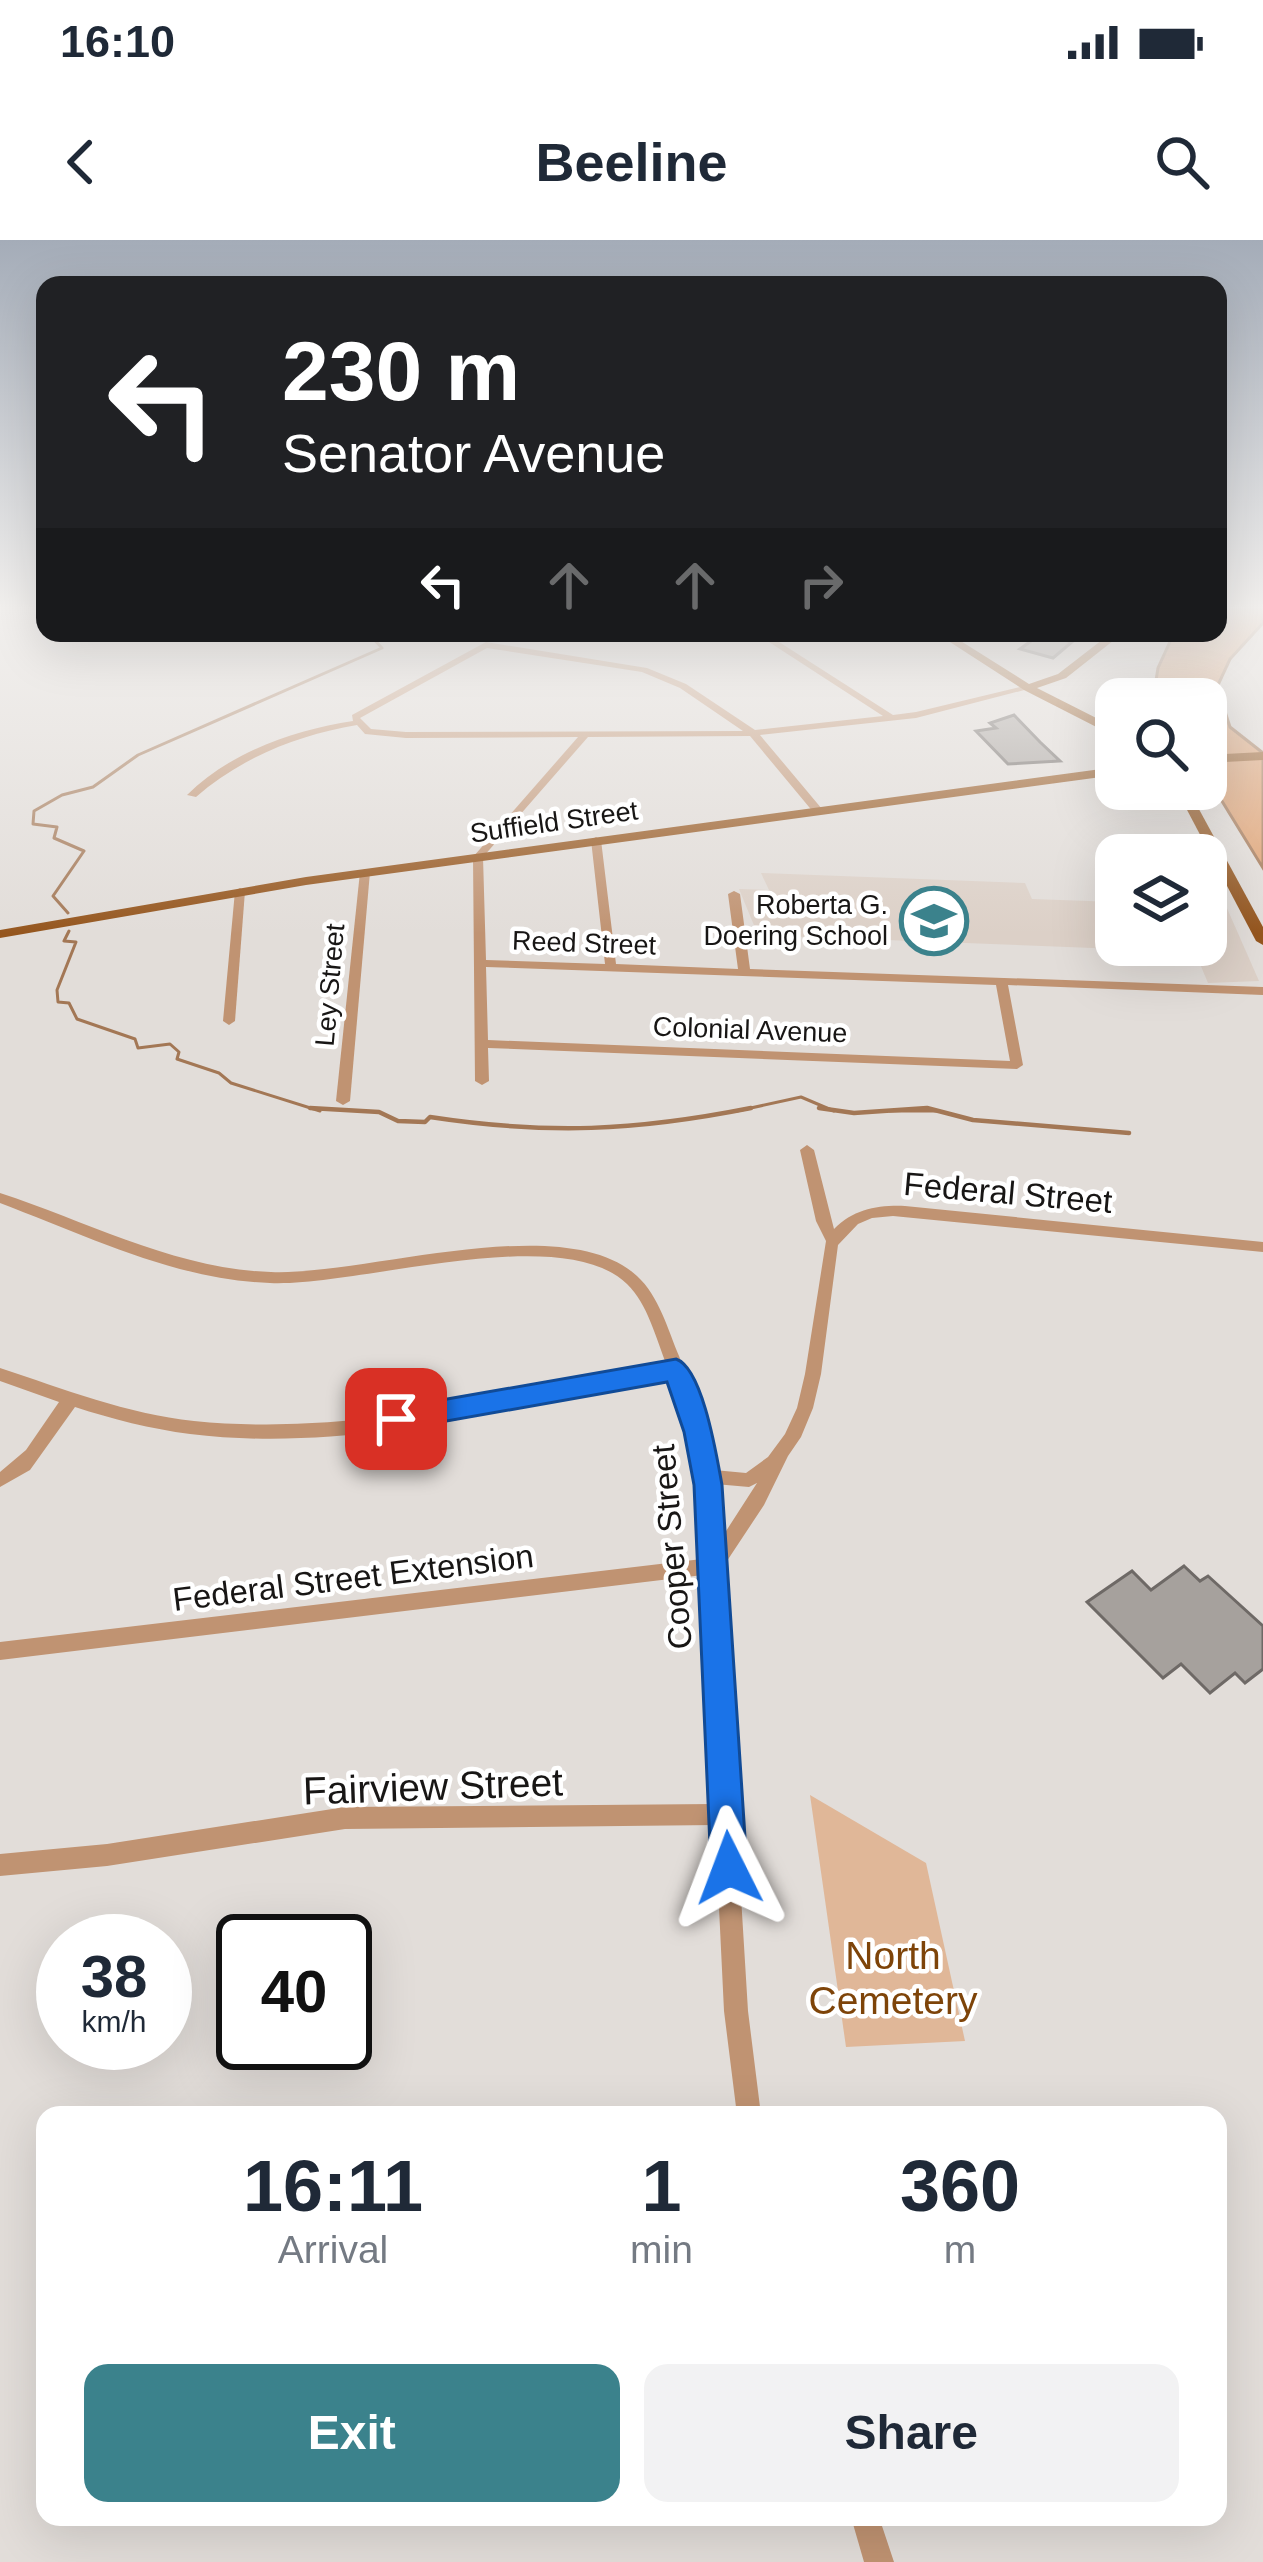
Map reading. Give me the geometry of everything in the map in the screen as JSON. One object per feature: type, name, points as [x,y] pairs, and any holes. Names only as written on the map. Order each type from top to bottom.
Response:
[{"type":"main road","points":[[1227,757],[1263,756]]},
{"type":"main road","name":"Suffield Street","points":[[0,934],[365,872],[1095,774]]},
{"type":"main road","points":[[1193,810],[1263,940]]},
{"type":"street","points":[[356,723],[357,717]]},
{"type":"street","points":[[728,717],[753,733],[818,811]]},
{"type":"street","points":[[193,795],[209,781],[302,732],[356,723],[383,734],[585,735],[753,733],[896,717]]},
{"type":"street","points":[[482,1081],[478,857],[585,735]]},
{"type":"street","points":[[596,840],[611,968]]},
{"type":"street","name":"Ley Street","points":[[343,1101],[365,872]]},
{"type":"street","points":[[229,1021],[240,891]]},
{"type":"street","points":[[734,894],[745,973]]},
{"type":"street","name":"Reed Street","points":[[480,963],[1263,992]]},
{"type":"street","name":"Colonial Avenue","points":[[481,1044],[1017,1065],[1002,983]]},
{"type":"street","points":[[713,1566],[758,1500],[813,1380],[832,1241],[807,1150]]},
{"type":"street","name":"Cooper Street","points":[[0,1198],[177,1262],[259,1278],[335,1277],[529,1250],[580,1253],[615,1267],[636,1285],[676,1370],[698,1432],[707,1476],[736,2011],[748,2106]]},
{"type":"street","name":"Federal Street","points":[[832,1241],[849,1221],[892,1210],[1263,1247]]},
{"type":"street","points":[[1237,1244],[1263,1235]]},
{"type":"street","points":[[0,1373],[71,1400],[179,1426],[296,1430],[396,1419],[676,1370]]},
{"type":"street","points":[[0,1480],[34,1458],[51,1421],[71,1400]]},
{"type":"street","points":[[707,1476],[749,1480],[782,1451]]},
{"type":"street","name":"Federal Street Extension","points":[[0,1653],[713,1566]]},
{"type":"street","name":"Fairview Street","points":[[0,1865],[358,1817],[726,1814]]},
{"type":"street","points":[[868,2526],[879,2562]]},
{"type":"shaded area","points":[[1227,718],[1230,727],[1263,753],[1263,868],[1227,809]]},
{"type":"shaded area","name":"Roberta G. Doering School","points":[[761,873],[1025,883],[1032,899],[1095,901],[1095,948],[758,935],[739,889],[769,890]]},
{"type":"shaded area","name":"Roberta G. Doering School","points":[[1227,908],[1259,981],[1208,983],[1201,966],[1227,966]]},
{"type":"green space","name":"North Cemetery","points":[[810,1795],[926,1863],[965,2041],[846,2047]]},
{"type":"building","points":[[1016,717],[1060,761],[1008,764],[976,731],[996,728],[990,723]]},
{"type":"building","points":[[1184,1566],[1200,1581],[1208,1576],[1263,1626],[1263,1669],[1245,1683],[1235,1673],[1210,1693],[1181,1664],[1163,1678],[1087,1602],[1132,1571],[1151,1590]]},
{"type":"waterway","points":[[68,913],[53,896],[84,851],[54,838],[57,827],[33,824],[34,811],[62,795],[93,787],[138,755],[224,717]]},
{"type":"waterway","points":[[69,931],[64,941],[76,942],[57,990],[58,1002],[69,1003],[77,1019],[135,1039],[138,1048],[170,1044],[179,1052],[177,1059],[219,1073],[231,1083],[311,1108]]},
{"type":"waterway","points":[[750,1108],[801,1097],[831,1110]]},
{"type":"waterway","points":[[311,1108],[379,1112],[398,1121],[425,1122],[430,1117],[553,1128],[630,1126],[750,1108]]},
{"type":"waterway","points":[[311,1108],[320,1111]]},
{"type":"waterway","points":[[737,1111],[750,1108]]},
{"type":"waterway","points":[[819,1108],[831,1110]]},
{"type":"waterway","points":[[831,1110],[854,1113],[927,1108],[973,1120],[1129,1133]]},
{"type":"waterway","points":[[890,1111],[937,1111]]},
{"type":"place","name":"Roberta G. Doering School","points":[[934,921]]},
{"type":"route","points":[[396,1419],[676,1370],[698,1432],[708,1485],[729,1868]]}]
